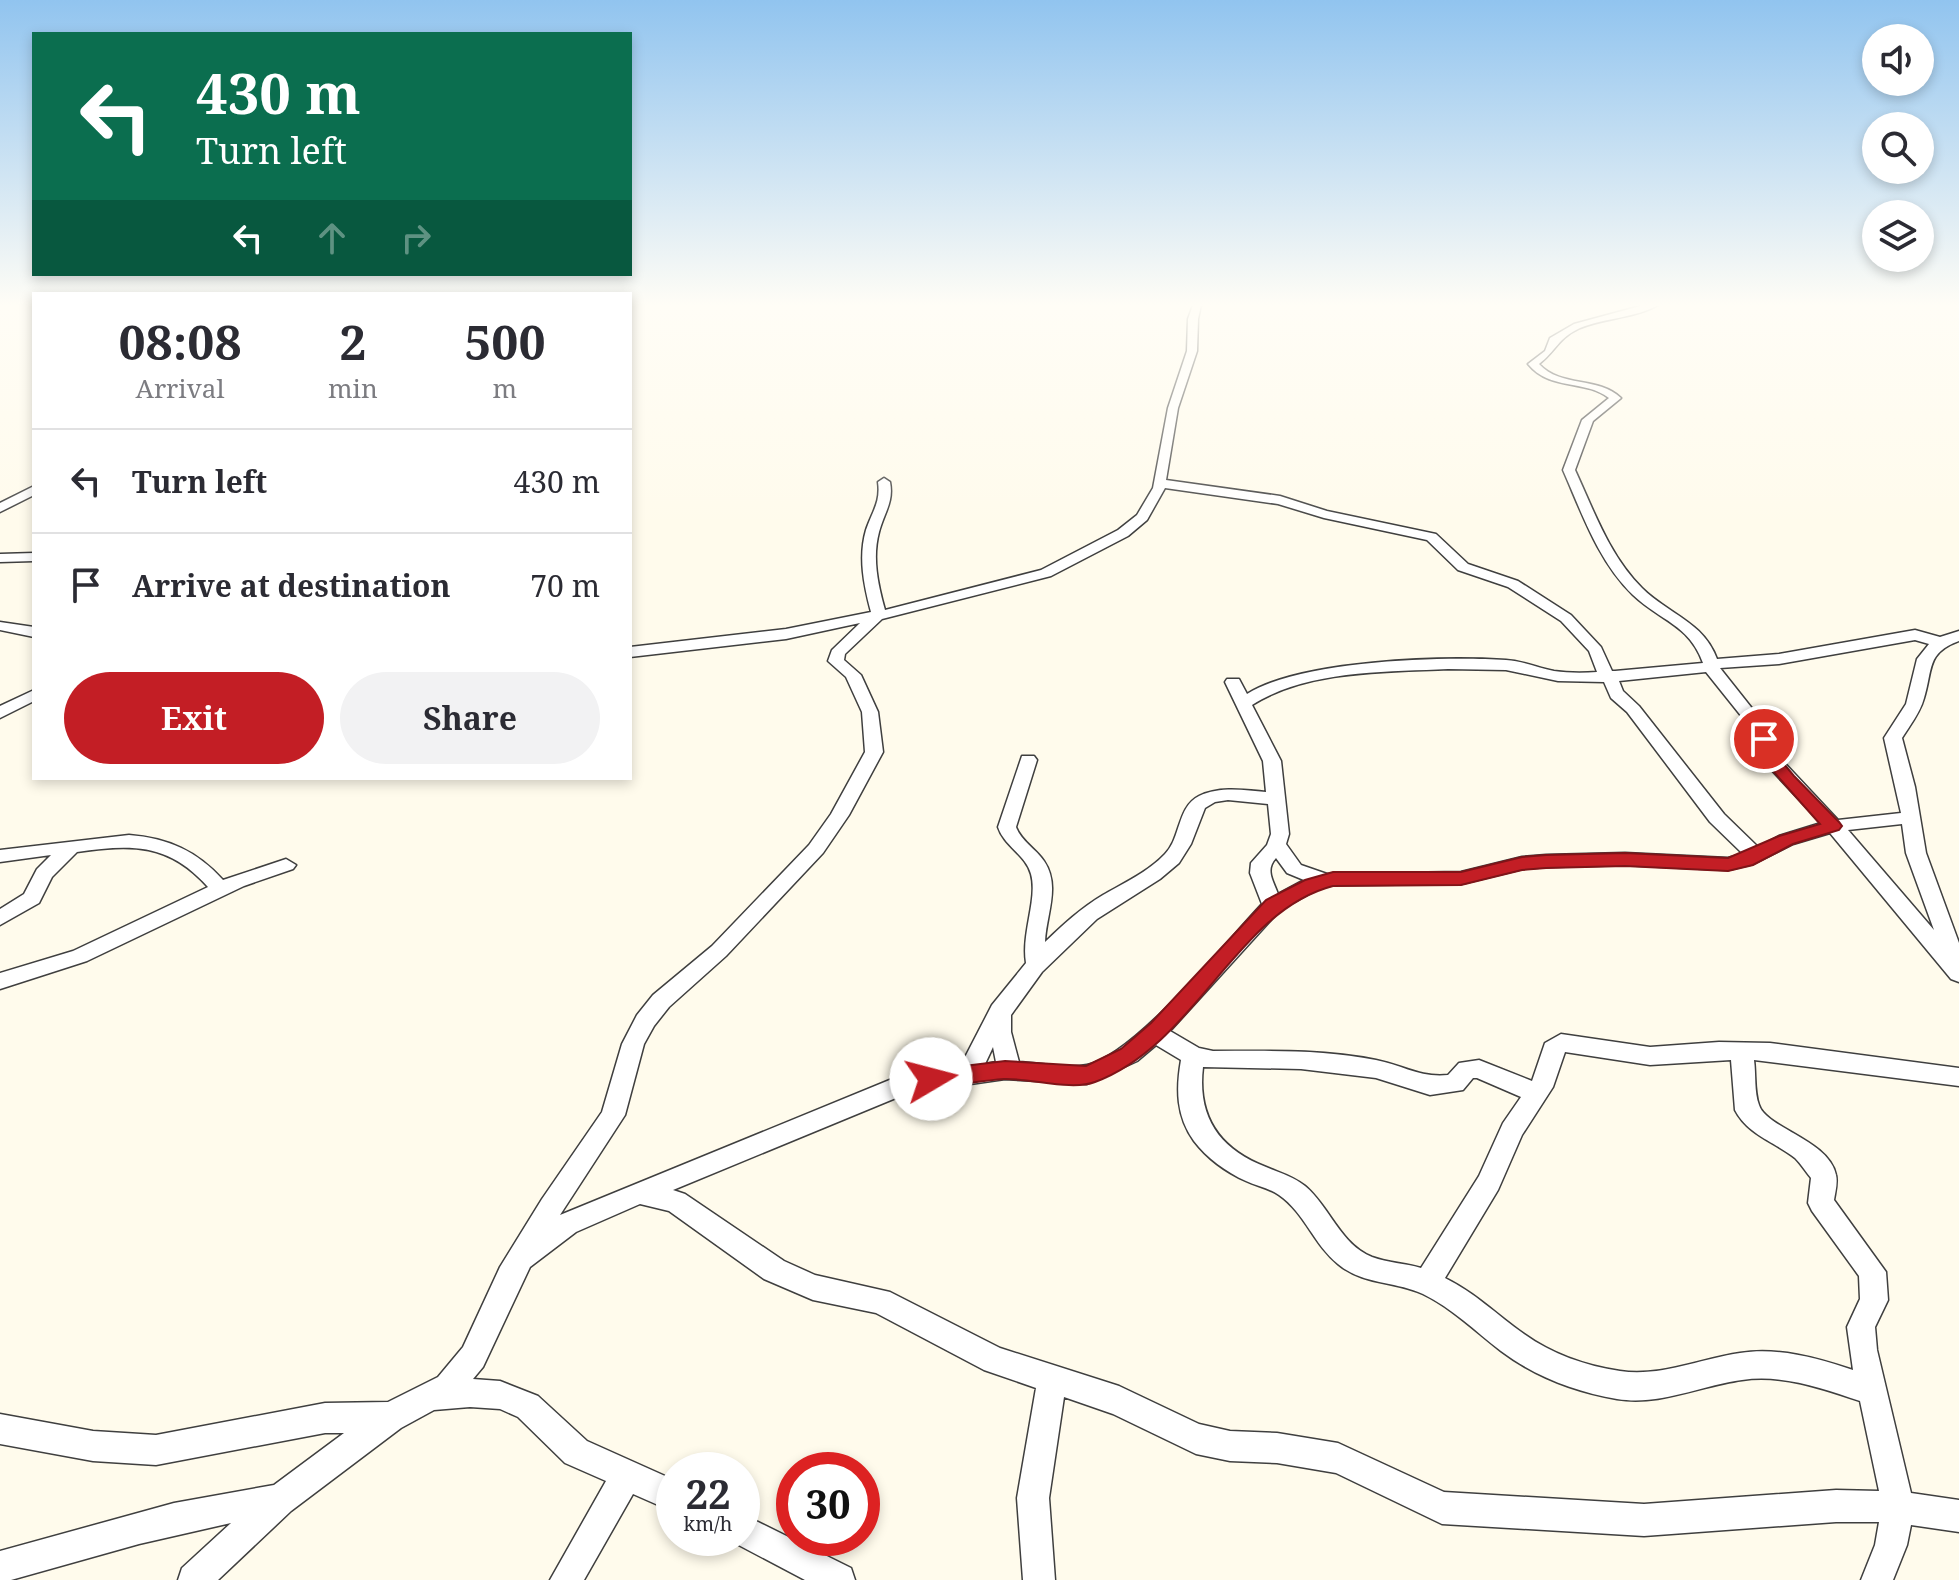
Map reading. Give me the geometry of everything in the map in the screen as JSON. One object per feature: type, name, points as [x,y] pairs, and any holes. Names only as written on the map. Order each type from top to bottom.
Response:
[{"type":"street","points":[[632,652],[712,645],[786,634],[900,611],[1046,573],[1123,533],[1142,517],[1159,483],[1173,408],[1183,379]]},
{"type":"street","points":[[1554,379],[1607,391],[1616,398],[1588,420],[1569,470],[1614,565],[1638,592],[1696,634],[1704,644],[1711,666],[1754,721],[1771,759],[1959,972]]},
{"type":"street","points":[[879,614],[872,591],[870,541],[887,498],[884,482]]},
{"type":"street","points":[[1159,483],[1280,500],[1324,514],[1431,537],[1463,567],[1513,584],[1566,618],[1596,650],[1609,675],[1611,687],[1619,698],[1633,709],[1734,837],[1755,855]]},
{"type":"street","points":[[0,508],[32,491]]},
{"type":"street","points":[[0,558],[32,557]]},
{"type":"street","points":[[194,1580],[280,1500],[390,1417],[448,1387],[473,1357],[521,1258],[613,1115],[633,1044],[645,1021],[661,1001],[705,965],[788,879],[816,849],[840,815],[874,752],[870,712],[853,675],[836,661],[837,653],[879,614]]},
{"type":"street","points":[[0,626],[32,632]]},
{"type":"street","points":[[1244,703],[1271,686],[1346,673],[1435,665],[1509,665],[1567,677],[1609,675],[1779,659],[1915,635],[1951,639]]},
{"type":"street","points":[[1951,639],[1927,652],[1921,663],[1914,703],[1893,738],[1906,787],[1916,853],[1959,972]]},
{"type":"street","points":[[1233,682],[1272,761],[1280,834],[1277,845],[1261,863],[1260,873],[1273,905]]},
{"type":"street","points":[[0,713],[32,696]]},
{"type":"street","points":[[1028,760],[1007,827],[1008,834],[1034,859],[1042,877],[1032,937],[1036,963]]},
{"type":"street","points":[[968,1074],[1000,1011],[1036,963],[1087,916],[1171,861],[1185,844],[1194,810],[1203,800],[1230,796],[1276,799]]},
{"type":"street","points":[[521,1258],[567,1224],[874,1094],[905,1084],[1010,1070],[1087,1075],[1129,1055],[1155,1033],[1187,1002],[1273,905],[1293,893],[1326,881],[1461,878],[1522,863],[1546,861],[1625,859],[1728,864],[1786,840],[1833,826],[1909,818]]},
{"type":"street","points":[[0,856],[120,839],[159,845],[192,858],[220,889]]},
{"type":"street","points":[[1277,845],[1294,869],[1326,881]]},
{"type":"street","points":[[0,918],[32,898],[44,874],[72,846]]},
{"type":"street","points":[[0,981],[80,956],[220,889],[286,865]]},
{"type":"street","points":[[1000,1011],[1000,1032],[1010,1070]]},
{"type":"street","points":[[1155,1033],[1193,1056],[1213,1060],[1335,1063],[1376,1069],[1430,1086],[1455,1083],[1467,1069],[1479,1069],[1537,1093]]},
{"type":"street","points":[[1427,1282],[1489,1182],[1512,1130],[1545,1080],[1553,1049],[1561,1043],[1650,1056],[1770,1052],[1959,1077]]},
{"type":"street","points":[[1742,1051],[1747,1110],[1758,1122],[1805,1152],[1816,1164],[1824,1176],[1821,1203],[1872,1272],[1874,1300],[1861,1327],[1898,1507],[1891,1545],[1877,1580]]},
{"type":"street","points":[[1193,1056],[1189,1088],[1191,1106],[1197,1124],[1208,1140],[1252,1173],[1285,1185],[1301,1197],[1348,1256],[1377,1271],[1427,1282],[1462,1303],[1516,1345],[1570,1374],[1623,1386],[1658,1387],[1691,1376],[1746,1365],[1787,1367],[1873,1391]]},
{"type":"street","points":[[638,1193],[676,1202],[774,1270],[813,1287],[880,1301],[994,1360],[1119,1401],[1196,1439],[1230,1446],[1277,1448],[1338,1458],[1442,1508],[1644,1520],[1836,1506],[1898,1507],[1959,1516]]},
{"type":"street","points":[[1039,1580],[1033,1498],[1052,1380]]},
{"type":"street","points":[[430,1397],[470,1393],[500,1395],[514,1400],[528,1406],[549,1423],[576,1452],[656,1488]]},
{"type":"street","points":[[0,1429],[93,1446],[156,1450],[325,1418],[390,1417]]},
{"type":"street","points":[[566,1580],[627,1474]]},
{"type":"street","points":[[0,1567],[157,1521],[280,1500]]},
{"type":"street","points":[[760,1539],[839,1580]]},
{"type":"route","points":[[931,1079],[1005,1070],[1073,1076],[1087,1075],[1107,1067],[1129,1055],[1187,1002],[1273,905],[1312,884],[1333,879],[1461,878],[1522,863],[1546,861],[1625,859],[1728,864],[1746,860],[1786,840],[1833,826],[1771,759],[1764,739]]}]
